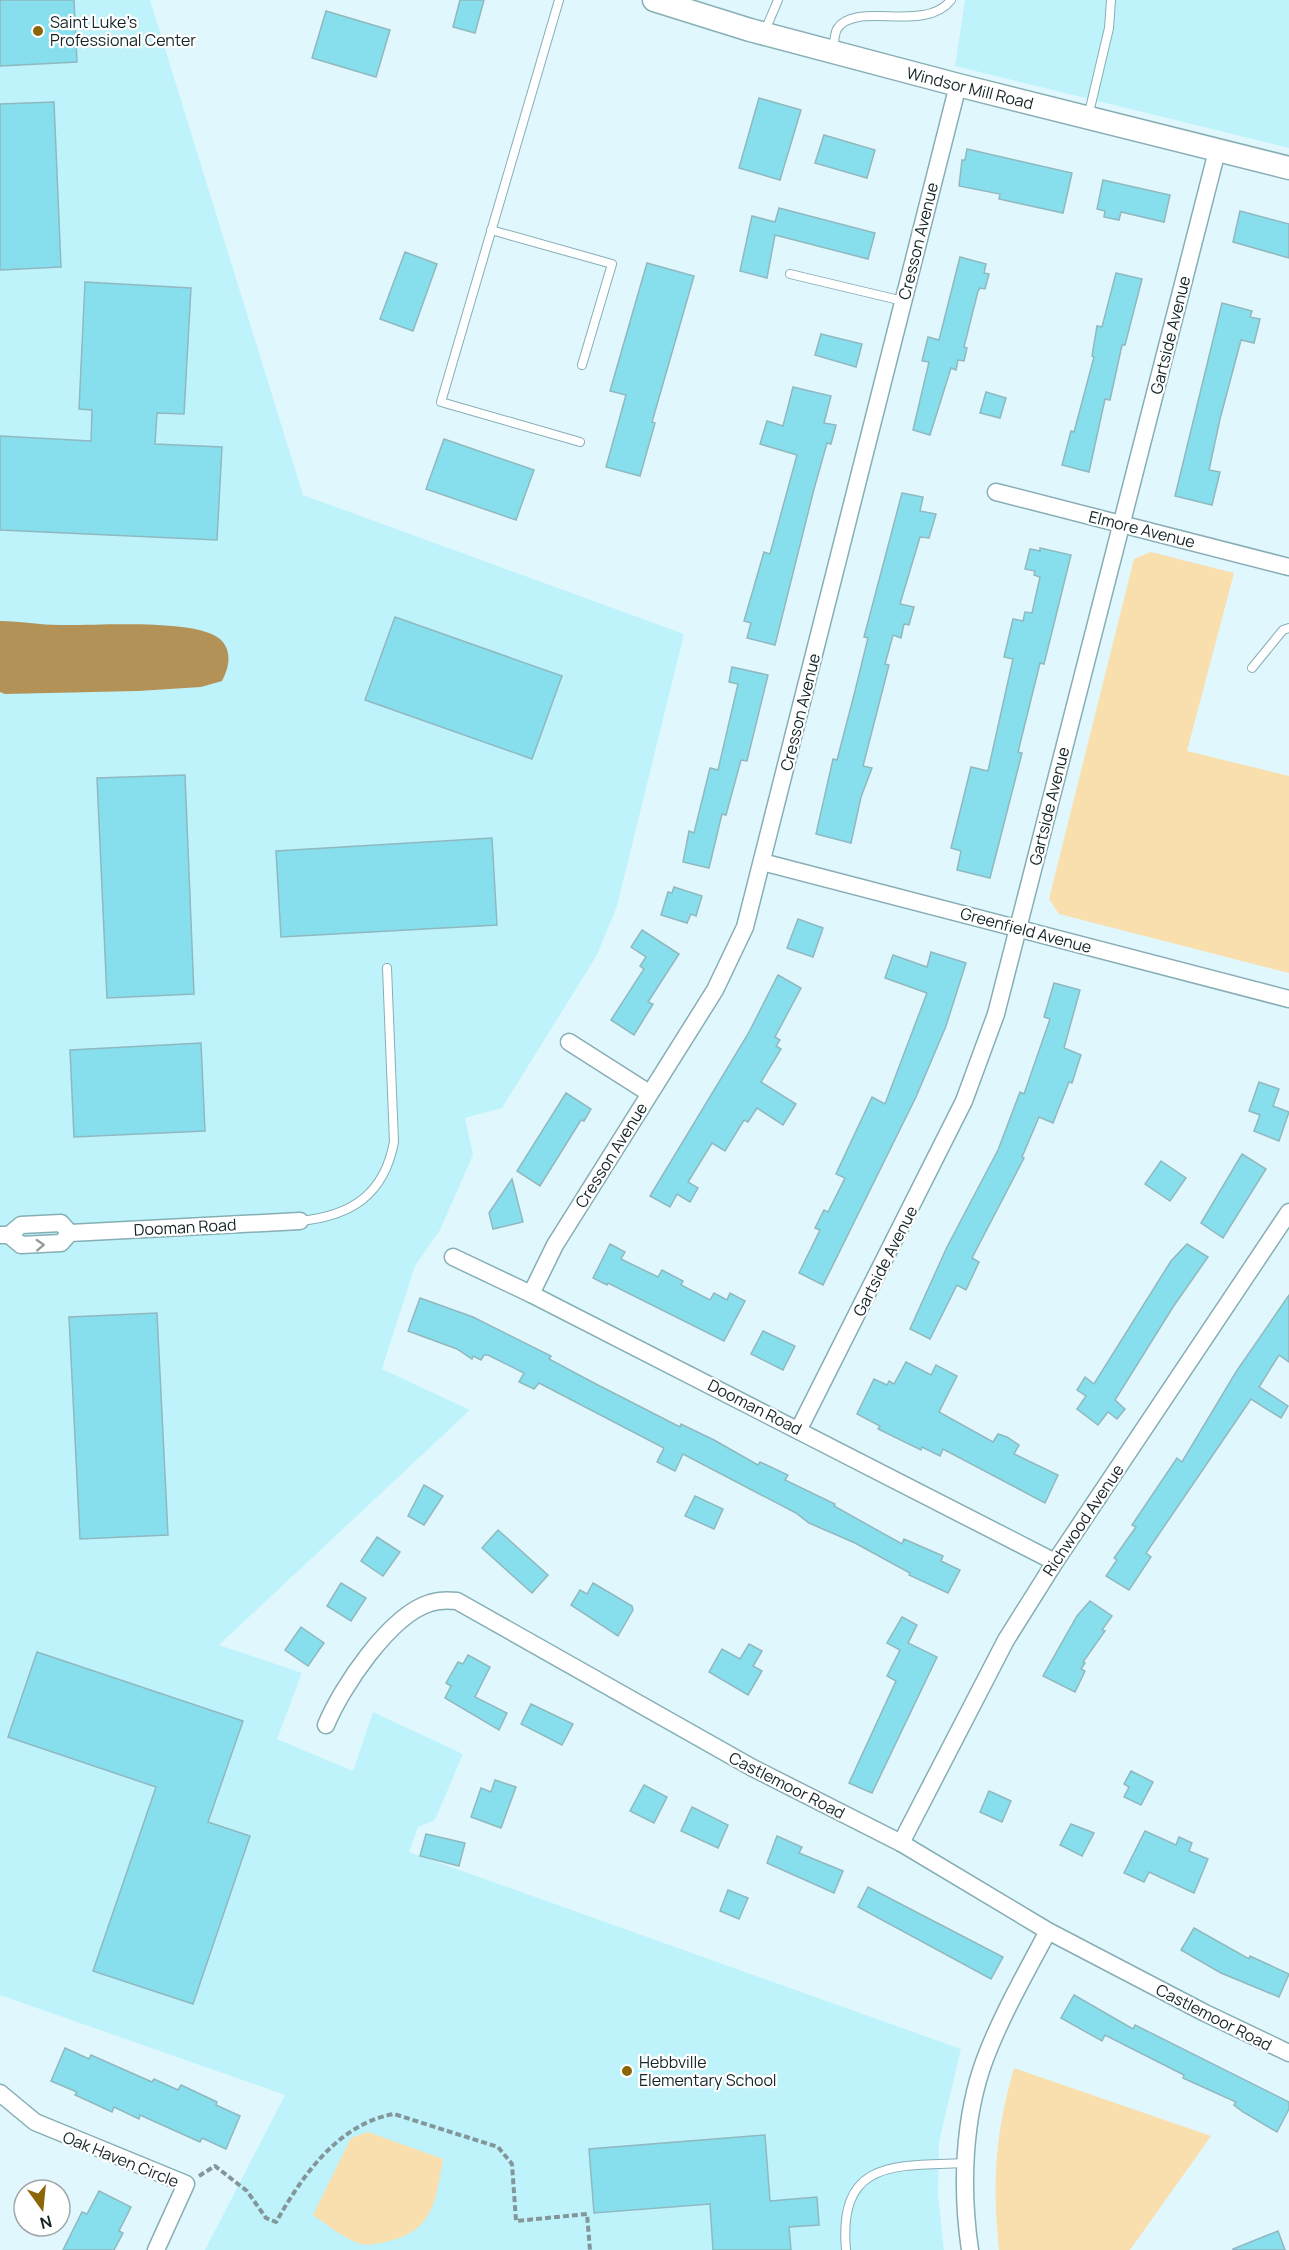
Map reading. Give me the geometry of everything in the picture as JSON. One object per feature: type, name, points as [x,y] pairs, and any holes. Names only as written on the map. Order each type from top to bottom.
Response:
[{"type":"main road","name":"Windsor Mill Road","points":[[654,0],[763,34],[1289,168]]},
{"type":"street","name":"Cresson Avenue","points":[[531,1294],[555,1245],[715,990],[745,927],[958,85]]},
{"type":"street","name":"Gartside Avenue","points":[[799,1430],[964,1101],[996,1014],[1217,151]]},
{"type":"street","name":"Elmore Avenue","points":[[996,492],[1289,567]]},
{"type":"street","name":"Greenfield Avenue","points":[[762,862],[1289,999]]},
{"type":"street","points":[[569,1042],[649,1093]]},
{"type":"street","name":"Richwood Avenue","points":[[902,1843],[1006,1640],[1055,1562],[1289,1212]]},
{"type":"street","name":"Dooman Road","points":[[5,1235],[21,1226],[61,1223],[70,1233],[300,1221]]},
{"type":"street","name":"Dooman Road","points":[[453,1257],[531,1294],[1055,1562]]},
{"type":"street","name":"Castlemoor Road","points":[[326,1725],[348,1682],[393,1627],[414,1610],[429,1603],[457,1601],[751,1767],[902,1843],[1048,1931],[1205,2013],[1289,2053]]},
{"type":"street","points":[[970,2250],[965,2216],[966,2163],[972,2109],[984,2061],[1007,2008],[1048,1931]]},
{"type":"street","name":"Oak Haven Circle","points":[[0,2093],[35,2122],[186,2184],[156,2250]]},
{"type":"lane","points":[[559,0],[441,402],[580,442]]},
{"type":"lane","points":[[763,34],[778,0]]},
{"type":"lane","points":[[833,52],[837,29],[851,14],[863,9],[935,12],[945,8],[951,0]]},
{"type":"lane","points":[[1088,118],[1109,28],[1111,0]]},
{"type":"lane","points":[[491,230],[612,264],[582,365]]},
{"type":"lane","points":[[790,274],[903,301]]},
{"type":"lane","points":[[1252,668],[1283,630],[1289,628]]},
{"type":"lane","points":[[300,1221],[339,1214],[363,1200],[375,1186],[391,1159],[394,1142],[387,968]]},
{"type":"lane","points":[[846,2250],[844,2227],[846,2208],[854,2192],[866,2178],[884,2170],[905,2165],[966,2163]]},
{"type":"path","points":[[186,2184],[215,2166],[247,2191],[266,2218],[276,2222],[309,2171],[332,2146],[356,2127],[377,2117],[394,2114],[498,2147],[512,2164],[516,2221],[587,2214],[590,2250]]},
{"type":"shaded area","points":[[0,0],[150,0],[303,495],[684,634],[617,906],[597,955],[502,1108],[465,1118],[473,1155],[440,1230],[415,1266],[382,1369],[470,1410],[219,1645],[302,1673],[277,1739],[353,1771],[373,1712],[463,1754],[435,1820],[418,1827],[409,1852],[961,2049],[939,2142],[938,2195],[944,2250],[205,2250],[285,2095],[0,1995]]},
{"type":"shaded area","points":[[965,0],[1289,0],[1289,148],[955,66]]},
{"type":"shaded area","points":[[1151,552],[1234,573],[1187,751],[1289,776],[1289,973],[1059,914],[1049,899],[1134,559]]},
{"type":"shaded area","points":[[0,621],[52,625],[143,624],[189,628],[207,632],[220,639],[227,649],[228,665],[222,681],[201,687],[5,694],[0,692]]},
{"type":"shaded area","points":[[1014,2068],[1211,2136],[1130,2250],[999,2250],[996,2202],[997,2158],[1003,2115]]},
{"type":"shaded area","points":[[368,2132],[443,2159],[435,2200],[424,2221],[404,2236],[368,2245],[348,2239],[313,2215],[351,2138]]},
{"type":"building","name":"Saint Luke’s Professional Center","points":[[0,0],[74,0],[77,62],[0,66]]},
{"type":"building","points":[[460,0],[484,0],[475,33],[453,27]]},
{"type":"building","points":[[326,11],[390,30],[376,77],[312,58]]},
{"type":"building","points":[[759,98],[801,110],[780,180],[739,168]]},
{"type":"building","points":[[54,102],[61,267],[0,270],[0,104]]},
{"type":"building","points":[[824,135],[875,150],[867,178],[815,163]]},
{"type":"building","points":[[967,149],[1072,173],[1063,213],[999,199],[1000,194],[959,186],[962,160],[965,160]]},
{"type":"building","points":[[1103,180],[1170,195],[1164,222],[1121,212],[1119,220],[1104,217],[1105,211],[1097,209]]},
{"type":"building","points":[[779,208],[875,233],[868,259],[775,235],[767,278],[740,271],[752,216],[775,222]]},
{"type":"building","points":[[1240,211],[1289,224],[1289,258],[1233,242]]},
{"type":"building","points":[[405,252],[437,264],[413,331],[380,319]]},
{"type":"building","points":[[960,257],[986,264],[984,273],[989,274],[985,289],[980,288],[978,291],[964,347],[967,348],[964,361],[958,360],[956,370],[951,368],[930,435],[913,430],[929,362],[922,361],[928,337],[939,340]]},
{"type":"building","points":[[647,263],[694,276],[652,422],[655,423],[640,476],[606,467],[626,395],[610,391]]},
{"type":"building","points":[[1116,273],[1142,279],[1125,345],[1122,345],[1110,400],[1105,399],[1089,472],[1062,465],[1071,431],[1074,432],[1094,357],[1092,356],[1097,326],[1102,327]]},
{"type":"building","points":[[85,282],[191,288],[184,414],[157,413],[155,444],[222,447],[217,540],[0,530],[0,436],[91,441],[92,410],[79,409]]},
{"type":"building","points":[[1222,303],[1252,311],[1250,317],[1260,319],[1254,343],[1241,340],[1220,419],[1209,470],[1220,472],[1212,505],[1175,496]]},
{"type":"building","points":[[821,334],[862,344],[856,367],[815,355]]},
{"type":"building","points":[[793,387],[831,396],[824,423],[836,425],[831,444],[827,443],[814,489],[775,645],[747,638],[751,623],[744,621],[764,552],[770,554],[797,455],[760,444],[767,421],[783,426]]},
{"type":"building","points":[[986,392],[1006,398],[1000,418],[980,413]]},
{"type":"building","points":[[444,439],[534,470],[516,520],[426,489]]},
{"type":"building","points":[[902,493],[923,497],[920,511],[936,514],[929,538],[920,537],[900,604],[914,607],[909,625],[904,624],[901,638],[893,635],[885,664],[889,665],[863,766],[872,768],[861,797],[851,843],[816,834],[833,759],[837,760],[854,695],[868,638],[864,637]]},
{"type":"building","points":[[1040,548],[1071,555],[1044,664],[1040,663],[1018,752],[1022,753],[990,878],[957,870],[961,851],[951,848],[971,767],[988,771],[1013,659],[1004,657],[1013,619],[1023,621],[1025,612],[1032,613],[1040,577],[1034,575],[1035,571],[1025,569],[1030,549],[1040,551]]},
{"type":"building","points":[[395,617],[562,676],[532,759],[365,700]]},
{"type":"building","points":[[732,667],[768,675],[747,761],[741,760],[726,815],[722,814],[709,868],[683,862],[689,831],[694,833],[710,768],[718,770],[738,684],[729,682]]},
{"type":"building","points":[[185,775],[194,994],[107,998],[97,778]]},
{"type":"building","points":[[492,838],[497,925],[281,937],[276,851]]},
{"type":"building","points":[[674,887],[702,896],[696,916],[691,914],[687,923],[661,915],[668,892],[672,893]]},
{"type":"building","points":[[798,919],[823,928],[813,957],[787,948]]},
{"type":"building","points":[[642,930],[679,954],[648,1002],[653,1004],[634,1035],[611,1020],[644,969],[640,966],[646,957],[631,947]]},
{"type":"building","points":[[931,952],[966,963],[946,1026],[916,1097],[823,1285],[799,1273],[820,1230],[815,1228],[824,1210],[828,1212],[845,1178],[836,1174],[872,1097],[885,1104],[927,993],[885,978],[893,955],[927,967]]},
{"type":"building","points":[[778,975],[801,988],[775,1037],[780,1040],[776,1046],[781,1049],[761,1082],[796,1104],[783,1125],[757,1108],[748,1122],[744,1120],[725,1151],[712,1143],[688,1182],[698,1188],[690,1202],[677,1194],[670,1207],[650,1196],[748,1034]]},
{"type":"building","points":[[1054,983],[1080,990],[1064,1048],[1081,1055],[1072,1083],[1069,1082],[1053,1123],[1039,1117],[1022,1157],[1024,1158],[972,1258],[979,1262],[966,1290],[957,1285],[930,1339],[910,1329],[947,1247],[998,1150],[1020,1092],[1024,1094],[1050,1019],[1044,1017]]},
{"type":"building","points":[[201,1043],[205,1131],[74,1137],[70,1050]]},
{"type":"building","points":[[1259,1082],[1279,1089],[1273,1106],[1289,1112],[1279,1141],[1254,1131],[1260,1115],[1249,1111]]},
{"type":"building","points":[[566,1093],[591,1109],[584,1121],[581,1120],[540,1186],[517,1171]]},
{"type":"building","points":[[1242,1154],[1266,1169],[1223,1238],[1201,1223]]},
{"type":"building","points":[[1161,1161],[1186,1178],[1170,1201],[1145,1184]]},
{"type":"building","points":[[512,1179],[523,1222],[493,1229],[489,1213]]},
{"type":"building","points":[[610,1244],[625,1252],[621,1259],[658,1277],[662,1270],[683,1281],[681,1285],[710,1300],[714,1293],[727,1300],[730,1293],[745,1301],[724,1341],[608,1283],[607,1285],[593,1278]]},
{"type":"building","points":[[1187,1244],[1208,1257],[1173,1307],[1115,1400],[1125,1409],[1117,1419],[1108,1412],[1098,1425],[1077,1409],[1086,1396],[1077,1390],[1085,1377],[1094,1384],[1171,1261]]},
{"type":"building","points":[[1289,1295],[1289,1362],[1279,1355],[1259,1387],[1288,1406],[1281,1418],[1251,1399],[1146,1553],[1151,1557],[1129,1590],[1106,1576],[1117,1560],[1114,1558],[1136,1527],[1132,1525],[1177,1458],[1182,1462],[1236,1372]]},
{"type":"building","points":[[420,1298],[473,1317],[551,1356],[549,1359],[680,1427],[681,1424],[758,1465],[760,1462],[788,1475],[785,1480],[835,1504],[834,1506],[902,1544],[904,1539],[943,1556],[941,1561],[960,1570],[948,1593],[909,1575],[910,1573],[855,1543],[809,1523],[796,1513],[683,1454],[675,1471],[657,1462],[664,1448],[539,1383],[534,1389],[519,1382],[524,1373],[488,1355],[484,1355],[481,1360],[473,1356],[472,1359],[457,1349],[408,1331]]},
{"type":"building","points":[[157,1313],[168,1535],[80,1539],[69,1317]]},
{"type":"building","points":[[763,1331],[795,1346],[783,1370],[751,1354]]},
{"type":"building","points":[[906,1362],[931,1375],[936,1365],[957,1376],[939,1412],[993,1442],[998,1434],[1007,1437],[1019,1445],[1014,1454],[1058,1475],[1045,1503],[943,1449],[940,1456],[922,1447],[921,1450],[878,1429],[880,1426],[857,1414],[874,1379],[887,1385],[889,1381],[894,1384]]},
{"type":"building","points":[[424,1485],[443,1496],[424,1525],[408,1516]]},
{"type":"building","points":[[695,1496],[723,1509],[714,1529],[685,1516]]},
{"type":"building","points":[[498,1530],[548,1575],[532,1593],[482,1548]]},
{"type":"building","points":[[377,1537],[400,1552],[383,1576],[361,1561]]},
{"type":"building","points":[[341,1583],[366,1598],[351,1621],[327,1606]]},
{"type":"building","points":[[593,1583],[632,1606],[633,1610],[618,1636],[571,1605],[580,1590],[587,1594]]},
{"type":"building","points":[[1090,1601],[1112,1616],[1102,1630],[1105,1631],[1083,1662],[1085,1663],[1081,1669],[1085,1671],[1075,1692],[1043,1676],[1077,1616]]},
{"type":"building","points":[[902,1617],[917,1625],[908,1643],[937,1657],[872,1793],[849,1783],[896,1681],[887,1676],[900,1650],[887,1643]]},
{"type":"building","points":[[301,1627],[324,1643],[308,1666],[285,1650]]},
{"type":"building","points":[[749,1644],[762,1651],[753,1666],[762,1671],[748,1695],[709,1672],[722,1649],[740,1659]]},
{"type":"building","points":[[37,1652],[243,1721],[208,1822],[250,1836],[193,2004],[93,1971],[156,1787],[8,1737]]},
{"type":"building","points":[[468,1655],[490,1667],[475,1697],[507,1713],[499,1730],[445,1698],[451,1686],[446,1683],[458,1662],[463,1664]]},
{"type":"building","points":[[531,1704],[573,1724],[562,1745],[521,1724]]},
{"type":"building","points":[[1131,1771],[1153,1782],[1141,1805],[1124,1797],[1129,1787],[1124,1784]]},
{"type":"building","points":[[495,1780],[516,1787],[501,1828],[471,1817],[481,1788],[491,1792]]},
{"type":"building","points":[[644,1785],[667,1797],[654,1823],[630,1811]]},
{"type":"building","points":[[989,1791],[1011,1801],[1002,1822],[980,1812]]},
{"type":"building","points":[[692,1807],[728,1825],[718,1848],[681,1831]]},
{"type":"building","points":[[1071,1824],[1094,1833],[1082,1856],[1060,1845]]},
{"type":"building","points":[[1145,1831],[1176,1845],[1179,1837],[1192,1843],[1189,1851],[1208,1859],[1194,1893],[1149,1872],[1144,1882],[1124,1873]]},
{"type":"building","points":[[426,1834],[465,1843],[459,1866],[420,1856]]},
{"type":"building","points":[[777,1836],[802,1847],[799,1853],[843,1871],[834,1893],[767,1863]]},
{"type":"building","points":[[868,1887],[1003,1957],[991,1979],[858,1907]]},
{"type":"building","points":[[728,1890],[748,1898],[739,1919],[720,1911]]},
{"type":"building","points":[[1194,1928],[1249,1959],[1250,1956],[1289,1974],[1279,1997],[1221,1973],[1181,1950]]},
{"type":"building","points":[[1074,1995],[1133,2029],[1135,2025],[1289,2102],[1289,2109],[1277,2132],[1243,2112],[1234,2105],[1236,2102],[1183,2078],[1184,2075],[1105,2035],[1102,2041],[1061,2018]]},
{"type":"building","points":[[65,2048],[89,2059],[91,2055],[152,2082],[154,2079],[178,2090],[181,2085],[240,2116],[226,2149],[202,2138],[200,2142],[140,2115],[139,2119],[114,2107],[112,2112],[75,2095],[77,2092],[51,2081]]},
{"type":"building","points":[[765,2135],[770,2201],[817,2197],[819,2225],[789,2227],[791,2250],[713,2250],[710,2204],[594,2213],[589,2149]]},
{"type":"building","points":[[99,2191],[131,2207],[119,2231],[123,2233],[114,2250],[63,2250],[69,2238],[72,2238],[72,2232],[82,2212],[87,2214]]},
{"type":"building","points":[[1278,2231],[1285,2250],[1233,2250],[1233,2249]]},
{"type":"place","name":"Saint Luke’s Professional Center","points":[[38,31]]},
{"type":"place","name":"Hebbville Elementary School","points":[[627,2071]]}]
